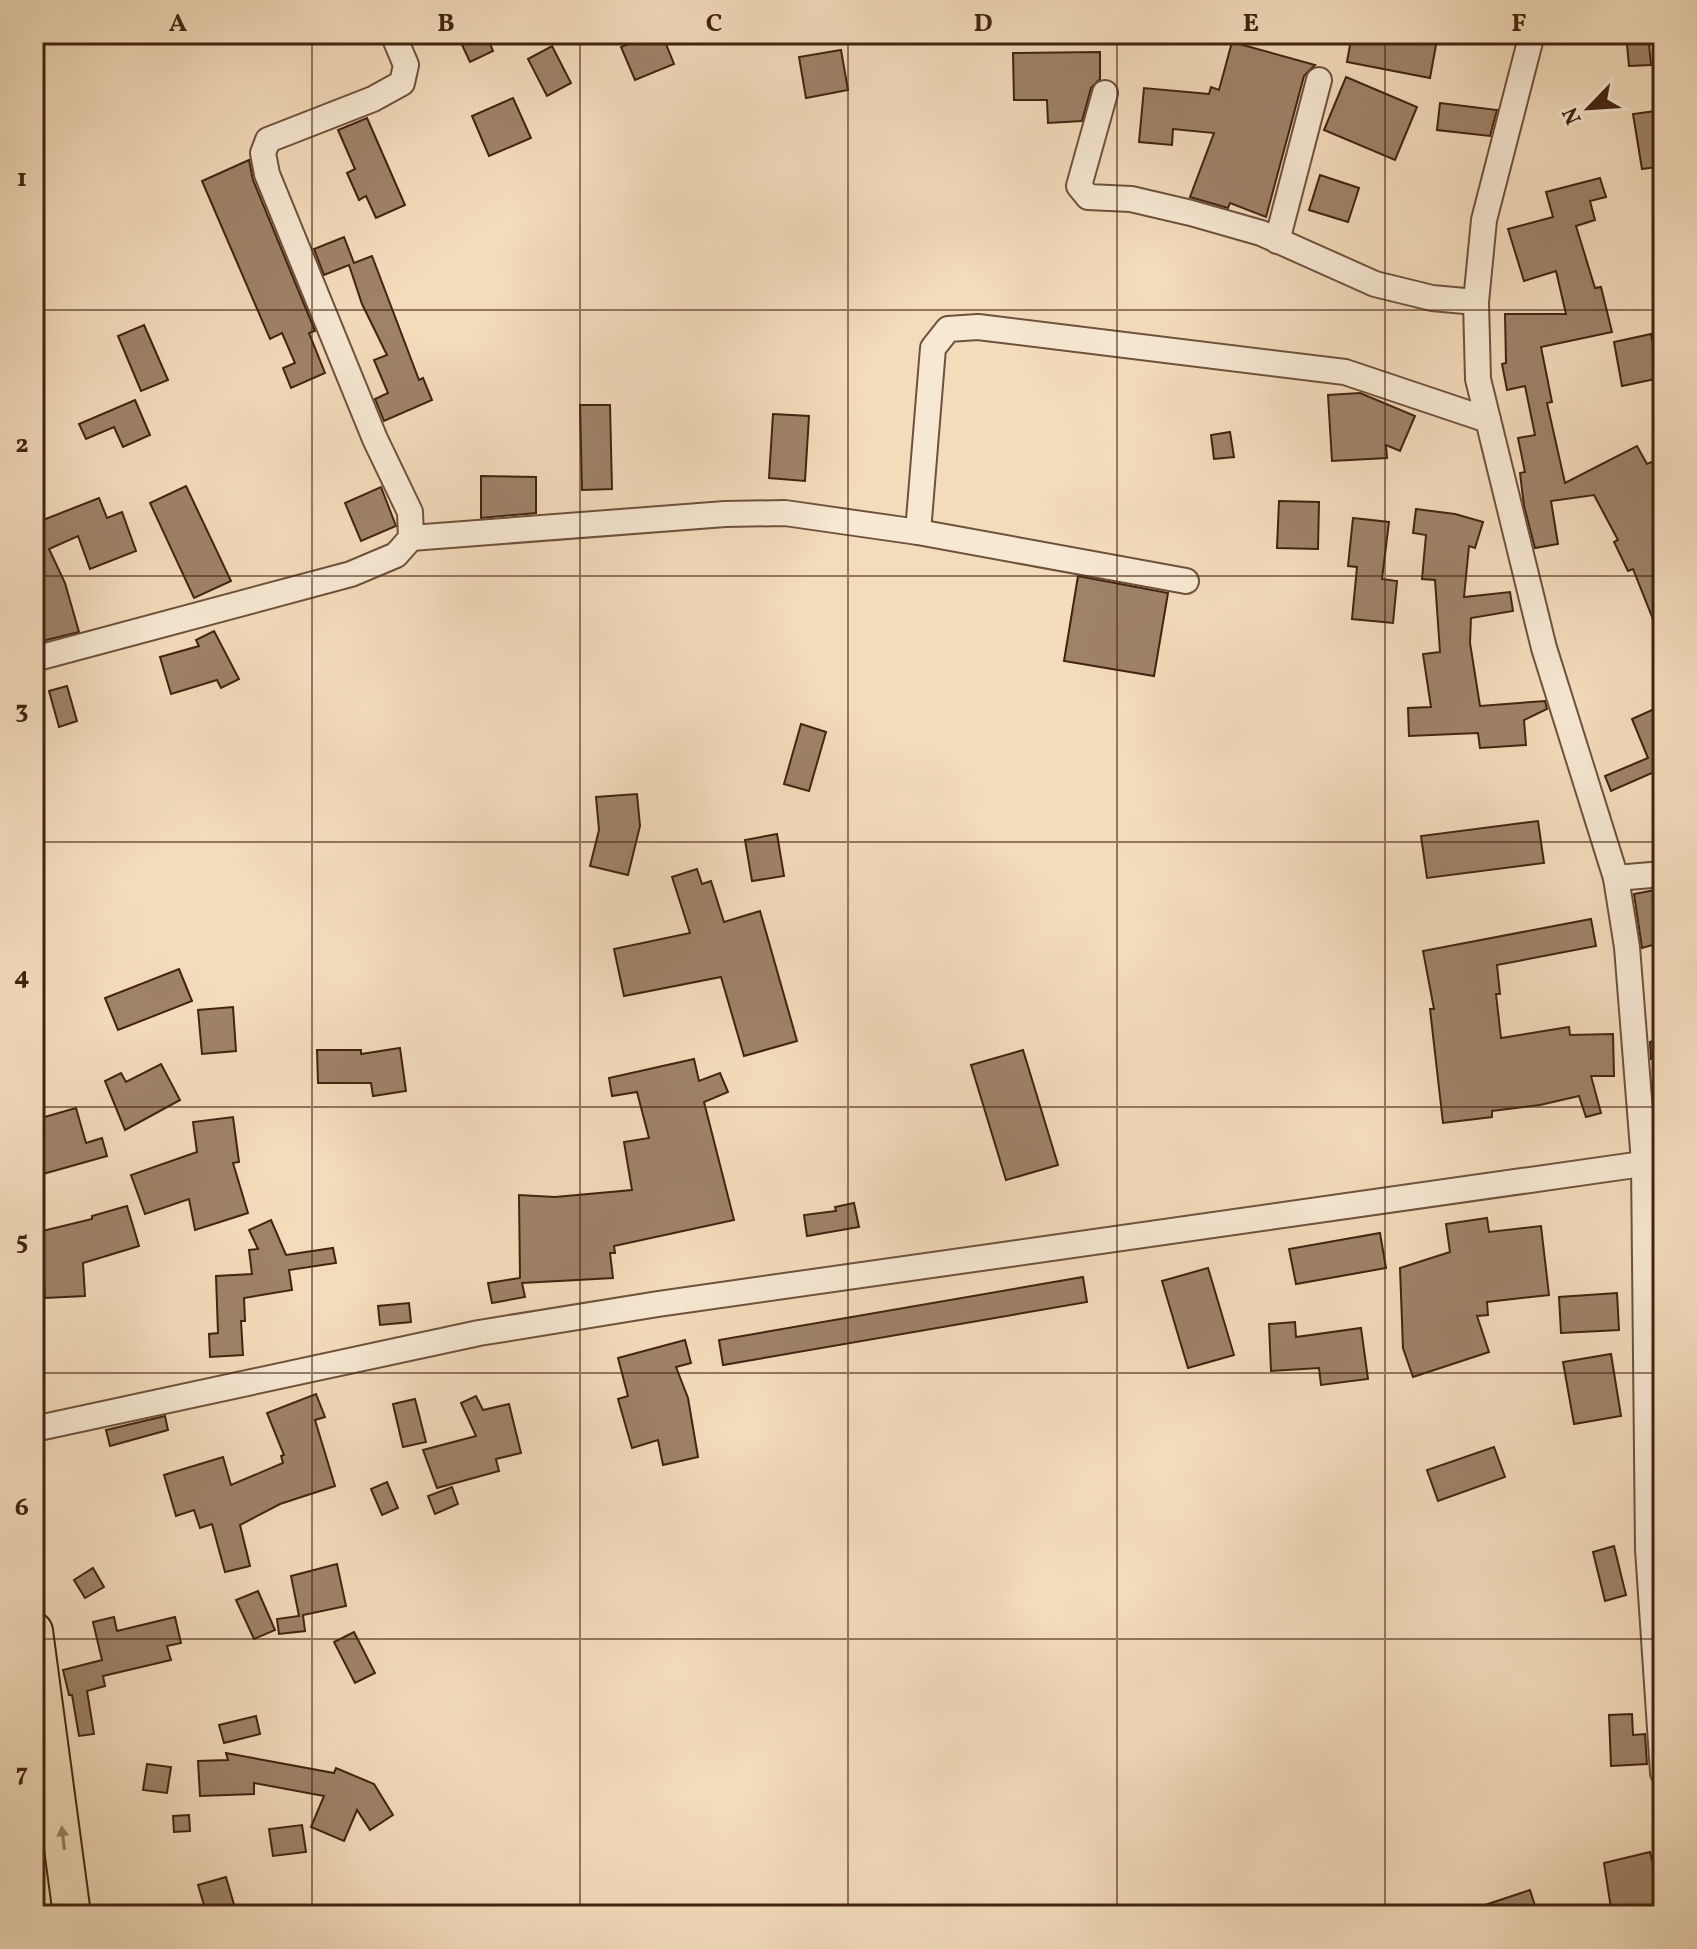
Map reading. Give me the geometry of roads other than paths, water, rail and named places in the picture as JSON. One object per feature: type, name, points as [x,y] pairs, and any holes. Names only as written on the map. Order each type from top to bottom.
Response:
[{"type":"highway","points":[[34,1631],[72,1915]]},
{"type":"street","points":[[34,659],[351,574],[396,555],[411,538],[410,512],[364,413],[267,174],[263,153],[268,140],[373,99],[402,83],[406,65],[393,34]]},
{"type":"street","points":[[1532,34],[1484,220],[1476,302],[1478,379],[1550,670],[1616,878],[1627,947],[1653,1162],[1656,1548],[1663,1773]]},
{"type":"street","points":[[1277,241],[1319,80]]},
{"type":"street","points":[[1105,93],[1079,186],[1088,197],[1131,199],[1277,241],[1375,284],[1432,298],[1476,302]]},
{"type":"street","points":[[918,532],[933,348],[948,329],[978,327],[1345,372],[1488,420]]},
{"type":"street","points":[[411,538],[725,514],[785,513],[918,532],[1186,581]]},
{"type":"street","points":[[1616,878],[1663,874]]},
{"type":"street","points":[[34,1429],[479,1333],[1653,1162]]}]
